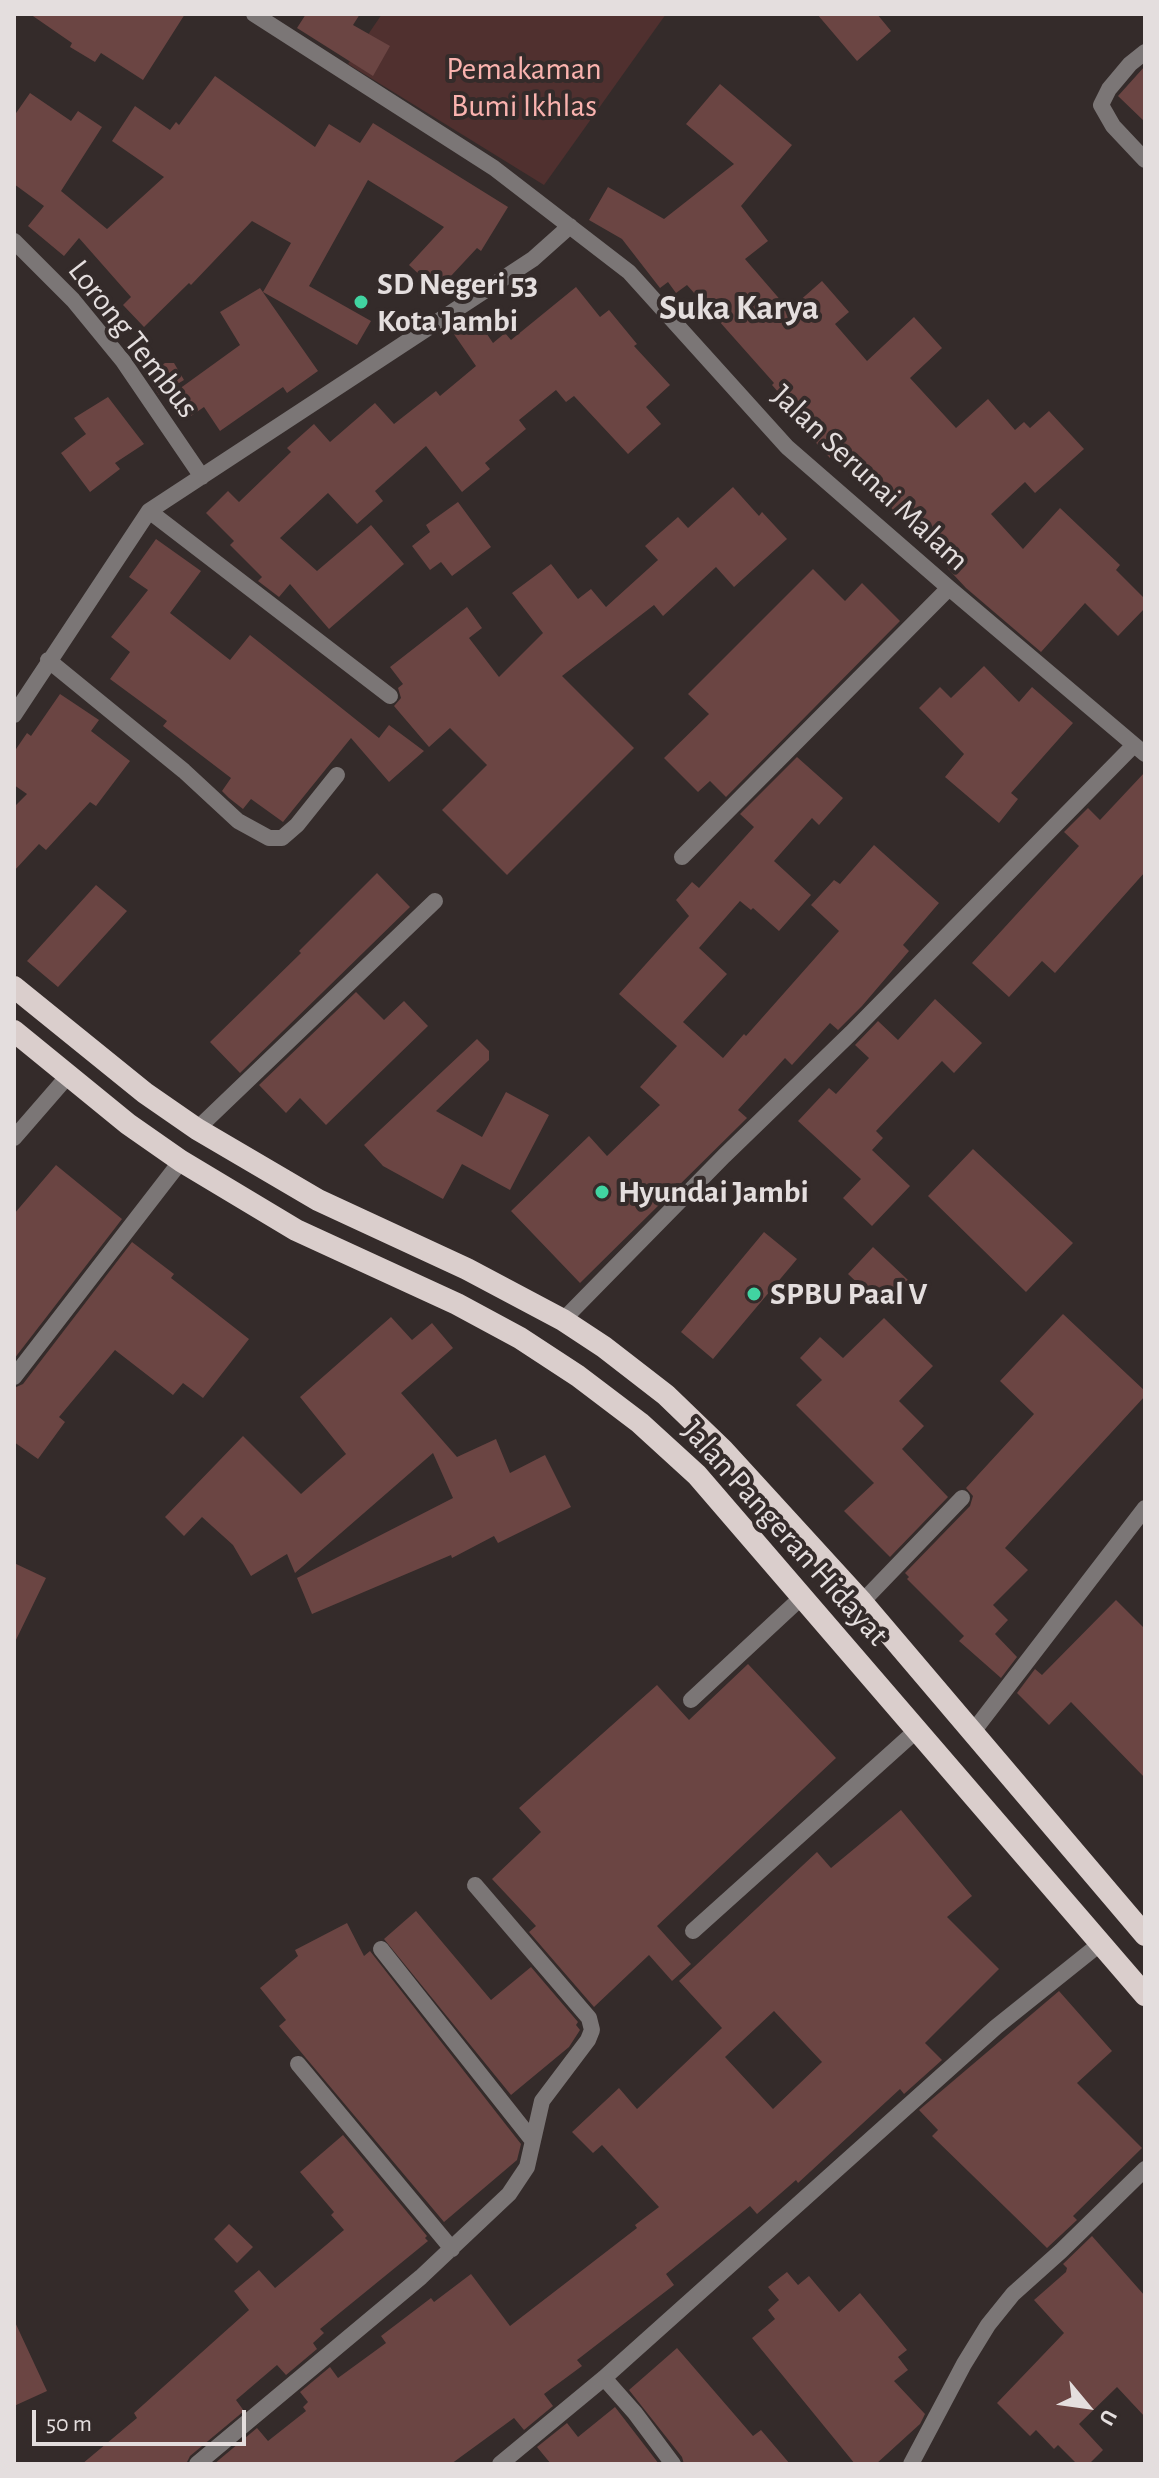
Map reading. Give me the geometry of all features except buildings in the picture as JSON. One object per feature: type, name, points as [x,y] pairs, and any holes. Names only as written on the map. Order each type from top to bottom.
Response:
[{"type":"highway","name":"Jalan Pangeran Hidayat","points":[[14,987],[145,1093],[197,1129],[318,1200],[467,1269],[563,1320],[666,1395],[723,1450],[862,1602],[1138,1927]]},
{"type":"highway","name":"Jalan Pangeran Hidayat","points":[[14,1031],[67,1077],[181,1161],[296,1230],[457,1304],[520,1338],[578,1376],[640,1423],[697,1475],[1145,1995]]},
{"type":"highway","points":[[578,1376],[604,1347]]},
{"type":"highway","points":[[697,1475],[723,1450]]},
{"type":"highway","points":[[1101,1943],[1138,1927]]},
{"type":"street","name":"Jalan Serunai Malam","points":[[254,14],[494,168],[629,272],[787,447],[1140,749]]},
{"type":"street","points":[[1145,52],[1109,89],[1101,105],[1113,126],[1145,160]]},
{"type":"street","points":[[14,715],[149,511],[533,259],[570,226]]},
{"type":"street","name":"Lorong Tembus","points":[[14,241],[73,300],[123,361],[202,477]]},
{"type":"street","points":[[149,511],[390,696]]},
{"type":"street","points":[[682,857],[949,588]]},
{"type":"street","points":[[48,660],[184,771],[238,821],[269,838],[282,838],[297,825],[337,775]]},
{"type":"street","points":[[563,1320],[724,1156],[1140,749]]},
{"type":"street","points":[[197,1129],[435,901]]},
{"type":"street","points":[[14,1138],[67,1077]]},
{"type":"street","points":[[14,1377],[181,1161]]},
{"type":"street","points":[[862,1602],[962,1498]]},
{"type":"street","points":[[972,1733],[1145,1508]]},
{"type":"street","points":[[691,1700],[803,1596]]},
{"type":"street","points":[[693,1931],[918,1729]]},
{"type":"street","points":[[197,2464],[452,2249],[520,2181],[527,2167],[542,2101],[588,2040],[592,2030],[589,2018],[475,1885]]},
{"type":"street","points":[[500,2464],[604,2378],[996,2027],[1101,1943]]},
{"type":"street","points":[[381,1949],[533,2141]]},
{"type":"street","points":[[298,2064],[452,2249]]},
{"type":"street","points":[[911,2464],[988,2325],[1013,2294],[1145,2169]]},
{"type":"street","points":[[604,2378],[673,2464]]},
{"type":"green space","name":"Pemakaman Bumi Ikhlas","points":[[382,14],[666,14],[544,185],[348,64]]},
{"type":"place","name":"SD Negeri 53 Kota Jambi","points":[[361,302]]},
{"type":"place","name":"Hyundai Jambi","points":[[602,1192]]},
{"type":"place","name":"SPBU Paal V","points":[[754,1294]]},
{"type":"district","name":"Suka Karya","points":[[739,308]]}]
